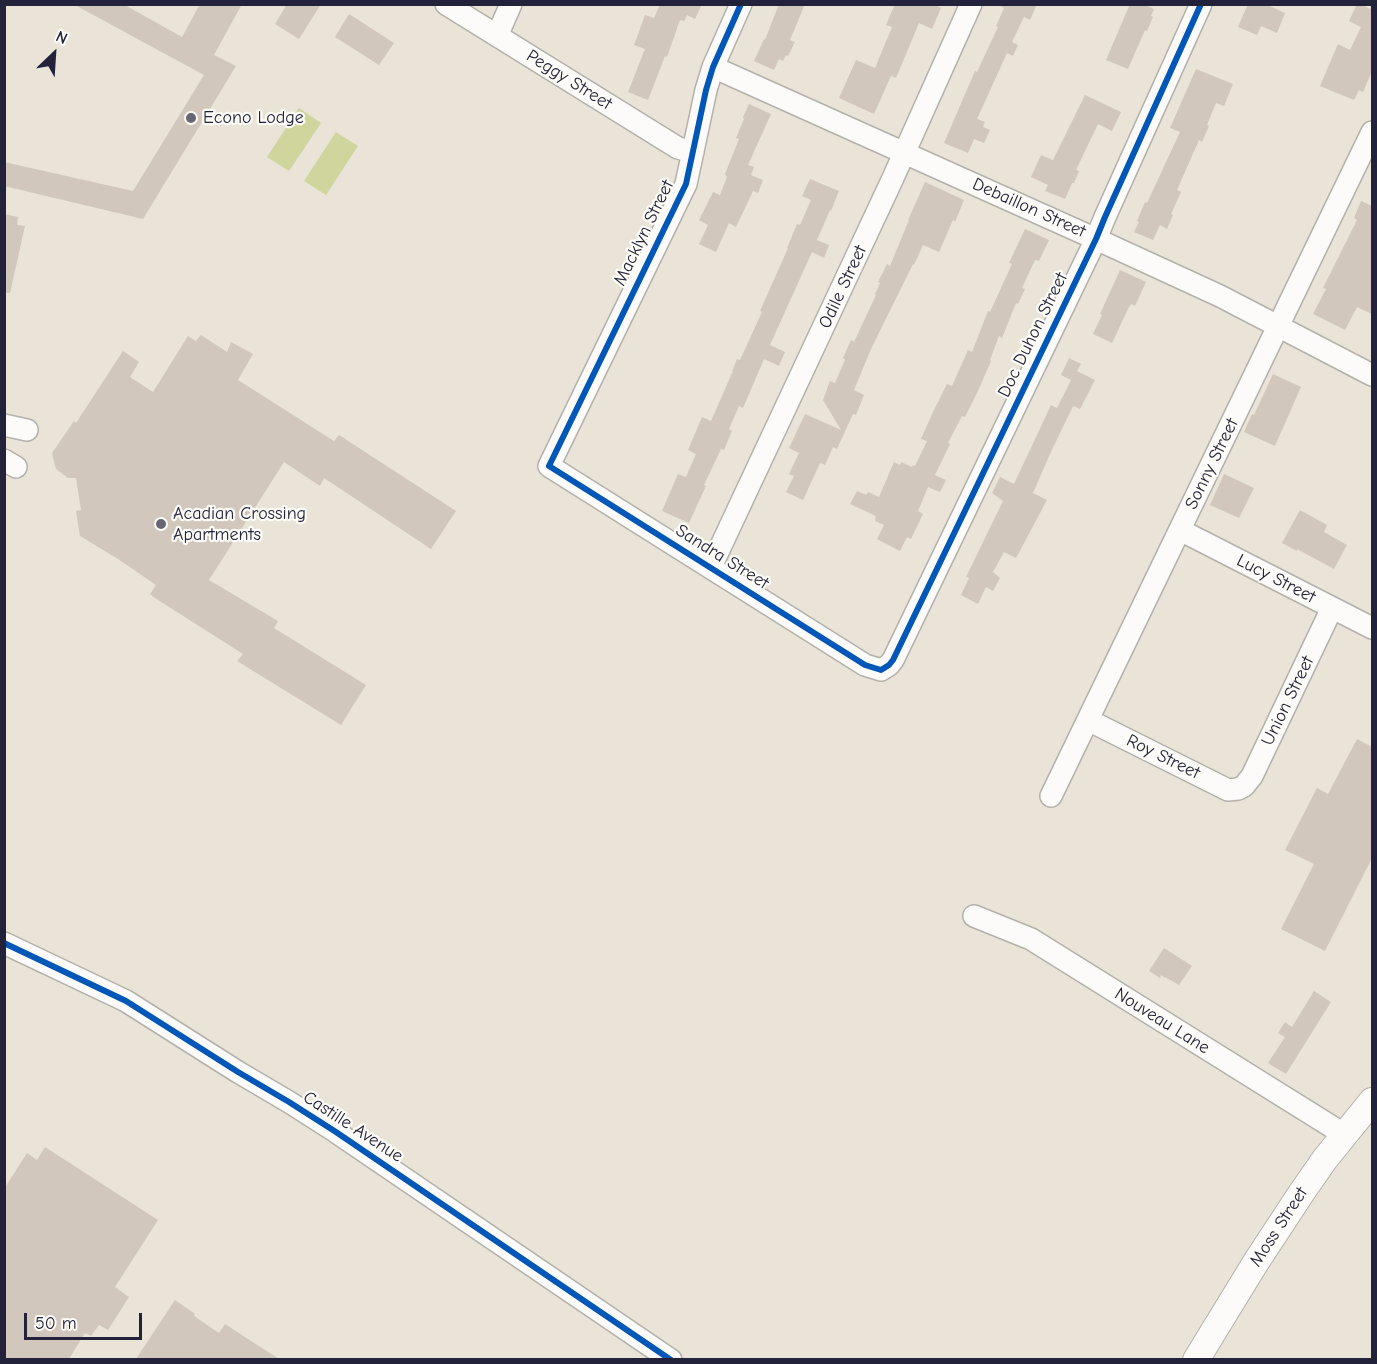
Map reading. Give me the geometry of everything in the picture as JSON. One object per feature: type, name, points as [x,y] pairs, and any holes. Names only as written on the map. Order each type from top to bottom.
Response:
[{"type":"main road","name":"Moss Street","points":[[1196,1359],[1302,1192],[1372,1101]]},
{"type":"street","name":"Peggy Street","points":[[446,4],[678,148],[693,152]]},
{"type":"street","points":[[497,36],[511,4]]},
{"type":"street","name":"Macklyn Street","points":[[549,466],[686,184],[713,67],[741,4]]},
{"type":"street","name":"Odile Street","points":[[711,567],[893,178],[971,4]]},
{"type":"street","name":"Doc Duhon Street","points":[[881,670],[893,660],[1096,239],[1201,4]]},
{"type":"street","name":"Debaillon Street","points":[[713,67],[1220,296],[1372,375]]},
{"type":"street","name":"Sonny Street","points":[[1051,796],[1372,132]]},
{"type":"street","points":[[4,425],[27,430]]},
{"type":"street","name":"Sandra Street","points":[[549,466],[865,665],[881,670]]},
{"type":"street","name":"Lucy Street","points":[[1180,530],[1372,628]]},
{"type":"street","name":"Union Street","points":[[1238,789],[1244,786],[1251,776],[1332,608]]},
{"type":"street","name":"Roy Street","points":[[1088,720],[1228,790],[1238,789]]},
{"type":"street","name":"Nouveau Lane","points":[[974,916],[1031,939],[1345,1135]]},
{"type":"street","name":"Castille Avenue","points":[[4,943],[126,1001],[289,1102],[671,1359]]},
{"type":"green space","points":[[299,108],[321,123],[289,171],[267,157]]},
{"type":"green space","points":[[336,132],[358,146],[326,195],[304,181]]},
{"type":"building","name":"Econo Lodge","points":[[73,4],[123,4],[182,37],[200,4],[242,4],[214,55],[236,66],[143,219],[4,186],[4,162],[133,191],[204,75]]},
{"type":"building","points":[[287,4],[321,4],[299,39],[275,24]]},
{"type":"building","points":[[660,4],[702,4],[695,19],[687,15],[684,21],[680,20],[648,100],[628,92],[645,49],[634,45],[645,15],[654,18]]},
{"type":"building","points":[[779,4],[805,4],[790,40],[795,42],[788,56],[786,55],[783,61],[779,59],[774,70],[754,61]]},
{"type":"building","points":[[895,4],[933,4],[941,8],[932,29],[919,23],[896,78],[891,76],[874,114],[839,98],[856,60],[875,68],[892,27],[886,25]]},
{"type":"building","points":[[997,4],[1037,4],[1030,20],[1024,17],[1012,42],[1018,45],[1013,56],[1007,53],[977,119],[985,122],[983,127],[990,130],[984,143],[974,139],[968,153],[944,143],[975,71],[977,72],[998,27],[996,26],[1004,8]]},
{"type":"building","points":[[1130,4],[1143,4],[1154,9],[1147,31],[1145,30],[1128,69],[1106,60]]},
{"type":"building","points":[[1248,4],[1265,4],[1285,13],[1277,33],[1261,26],[1257,35],[1238,27]]},
{"type":"building","points":[[1357,4],[1370,9],[1372,4],[1372,71],[1363,92],[1359,90],[1354,100],[1320,86],[1338,44],[1350,50],[1361,27],[1349,21]]},
{"type":"building","points":[[349,14],[394,43],[379,65],[335,37]]},
{"type":"building","points":[[1196,69],[1233,84],[1224,106],[1216,103],[1202,142],[1199,140],[1177,190],[1181,192],[1167,229],[1160,225],[1153,240],[1134,232],[1145,202],[1147,203],[1180,132],[1170,128]]},
{"type":"building","points":[[1085,95],[1121,112],[1112,131],[1098,124],[1065,199],[1045,191],[1048,185],[1031,177],[1041,155],[1053,160]]},
{"type":"building","points":[[749,104],[771,114],[748,165],[754,167],[751,175],[763,180],[758,193],[753,191],[736,227],[729,223],[716,252],[699,244],[708,225],[699,220],[713,192],[720,195],[727,177],[725,174],[739,139],[736,138]]},
{"type":"building","points":[[810,179],[839,191],[817,240],[829,245],[824,258],[812,252],[770,345],[785,352],[779,366],[764,359],[743,408],[739,406],[729,429],[732,431],[724,450],[721,449],[689,523],[662,511],[678,474],[686,477],[696,454],[688,450],[702,417],[711,421],[737,359],[740,360],[762,312],[760,311],[797,224],[800,225],[811,200],[802,196]]},
{"type":"building","points":[[925,182],[964,200],[939,252],[923,245],[871,349],[854,390],[864,395],[856,415],[853,414],[837,449],[833,447],[825,465],[820,463],[803,500],[786,492],[794,476],[789,474],[799,453],[789,448],[805,414],[841,430],[823,400],[830,381],[835,383],[845,360],[843,358],[851,340],[854,342],[876,295],[880,283],[878,282],[887,264],[890,266]]},
{"type":"building","points":[[1361,201],[1372,206],[1372,314],[1357,307],[1345,330],[1313,314],[1326,289],[1323,288],[1357,220],[1354,218]]},
{"type":"building","points":[[4,214],[18,217],[17,225],[25,226],[10,293],[4,293]]},
{"type":"building","points":[[1025,229],[1049,240],[1039,261],[1035,260],[1022,288],[1025,289],[1018,304],[1016,303],[1002,338],[999,336],[978,391],[948,443],[950,444],[935,475],[946,480],[940,492],[928,487],[918,511],[923,514],[911,539],[907,537],[900,551],[877,539],[884,525],[875,521],[876,516],[850,504],[857,491],[866,495],[868,492],[879,497],[894,462],[900,465],[901,462],[915,466],[927,441],[921,439],[933,412],[947,384],[952,386],[968,350],[972,352],[988,311],[990,312],[1012,264],[1009,263]]},
{"type":"building","points":[[1120,270],[1146,282],[1135,306],[1131,304],[1128,309],[1112,343],[1093,334]]},
{"type":"building","name":"Acadian Crossing Apartments","points":[[201,335],[227,352],[231,342],[253,354],[238,380],[334,441],[339,435],[456,511],[431,549],[324,478],[320,486],[284,462],[209,580],[278,621],[274,628],[366,685],[341,725],[237,661],[243,654],[155,598],[150,594],[156,585],[80,536],[76,511],[81,510],[76,478],[68,478],[56,469],[52,453],[74,421],[76,423],[123,351],[139,362],[130,377],[153,392],[188,336],[196,341]]},
{"type":"building","points":[[1069,358],[1081,364],[1077,371],[1095,380],[1080,409],[1073,406],[1033,493],[1047,500],[1016,558],[1004,552],[993,572],[1000,578],[993,591],[986,587],[978,604],[961,595],[969,578],[966,577],[1003,501],[992,493],[1000,477],[1014,484],[1051,405],[1057,408],[1071,380],[1061,375]]},
{"type":"building","points":[[1273,374],[1301,387],[1275,446],[1244,432]]},
{"type":"building","points":[[1224,474],[1254,488],[1239,518],[1210,505]]},
{"type":"building","points":[[1300,510],[1327,525],[1324,532],[1347,545],[1334,569],[1282,543]]},
{"type":"building","points":[[1357,739],[1372,747],[1372,858],[1325,951],[1281,929],[1314,864],[1285,850],[1317,788],[1328,794]]},
{"type":"building","points":[[1164,948],[1192,966],[1179,985],[1149,971]]},
{"type":"building","points":[[1314,991],[1331,1002],[1286,1074],[1268,1063],[1285,1037],[1278,1033],[1285,1022],[1292,1027]]},
{"type":"building","points":[[45,1147],[158,1220],[115,1287],[129,1297],[108,1330],[99,1325],[91,1336],[85,1333],[69,1359],[4,1359],[4,1189],[27,1153],[37,1160]]},
{"type":"building","points":[[175,1300],[219,1333],[225,1324],[279,1359],[136,1359]]},
{"type":"cycle path","points":[[741,4],[713,67],[686,184],[549,466],[865,665],[881,670],[893,660],[1096,239],[1201,4]]},
{"type":"cycle path","points":[[4,943],[126,1001],[289,1102],[671,1360]]},
{"type":"place","name":"Econo Lodge","points":[[191,118]]},
{"type":"place","name":"Acadian Crossing Apartments","points":[[161,524]]}]
